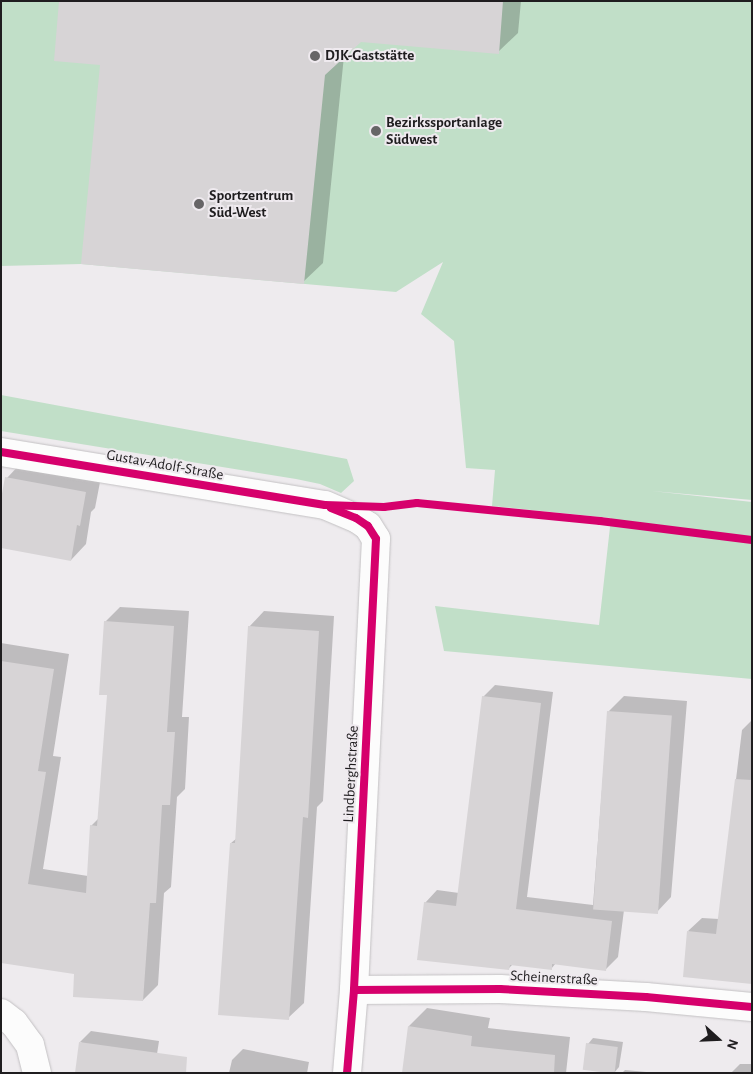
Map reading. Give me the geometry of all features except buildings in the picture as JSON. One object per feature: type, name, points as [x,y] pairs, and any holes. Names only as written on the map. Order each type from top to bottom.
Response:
[{"type":"street","name":"Gustav-Adolf-Straße","points":[[1,452],[324,505]]},
{"type":"street","name":"Lindberghstraße","points":[[324,505],[356,518],[368,526],[376,539],[354,990],[347,1073]]},
{"type":"street","name":"Scheinerstraße","points":[[354,990],[500,989],[646,997],[752,1007]]},
{"type":"street","points":[[1,1013],[14,1022],[30,1045],[37,1073]]},
{"type":"green space","name":"Bezirkssportanlage Südwest","points":[[1,1],[752,1],[752,500],[652,491],[752,502],[752,679],[444,651],[435,606],[599,625],[611,518],[492,506],[495,470],[466,468],[454,341],[421,314],[443,262],[396,292],[81,264],[1,266]]},
{"type":"green space","points":[[1,395],[347,459],[354,481],[341,493],[320,484],[296,479],[1,431]]},
{"type":"cycle path","points":[[1,452],[325,505],[384,507],[417,503],[600,521],[752,540]]},
{"type":"cycle path","points":[[331,508],[356,518],[368,526],[376,539],[354,990],[347,1073]]},
{"type":"cycle path","points":[[354,990],[500,989],[646,997],[752,1007]]},
{"type":"place","name":"DJK-Gaststätte","points":[[315,56]]},
{"type":"place","name":"Bezirkssportanlage Südwest","points":[[376,131]]},
{"type":"place","name":"Sportzentrum Süd-West","points":[[199,204]]}]
